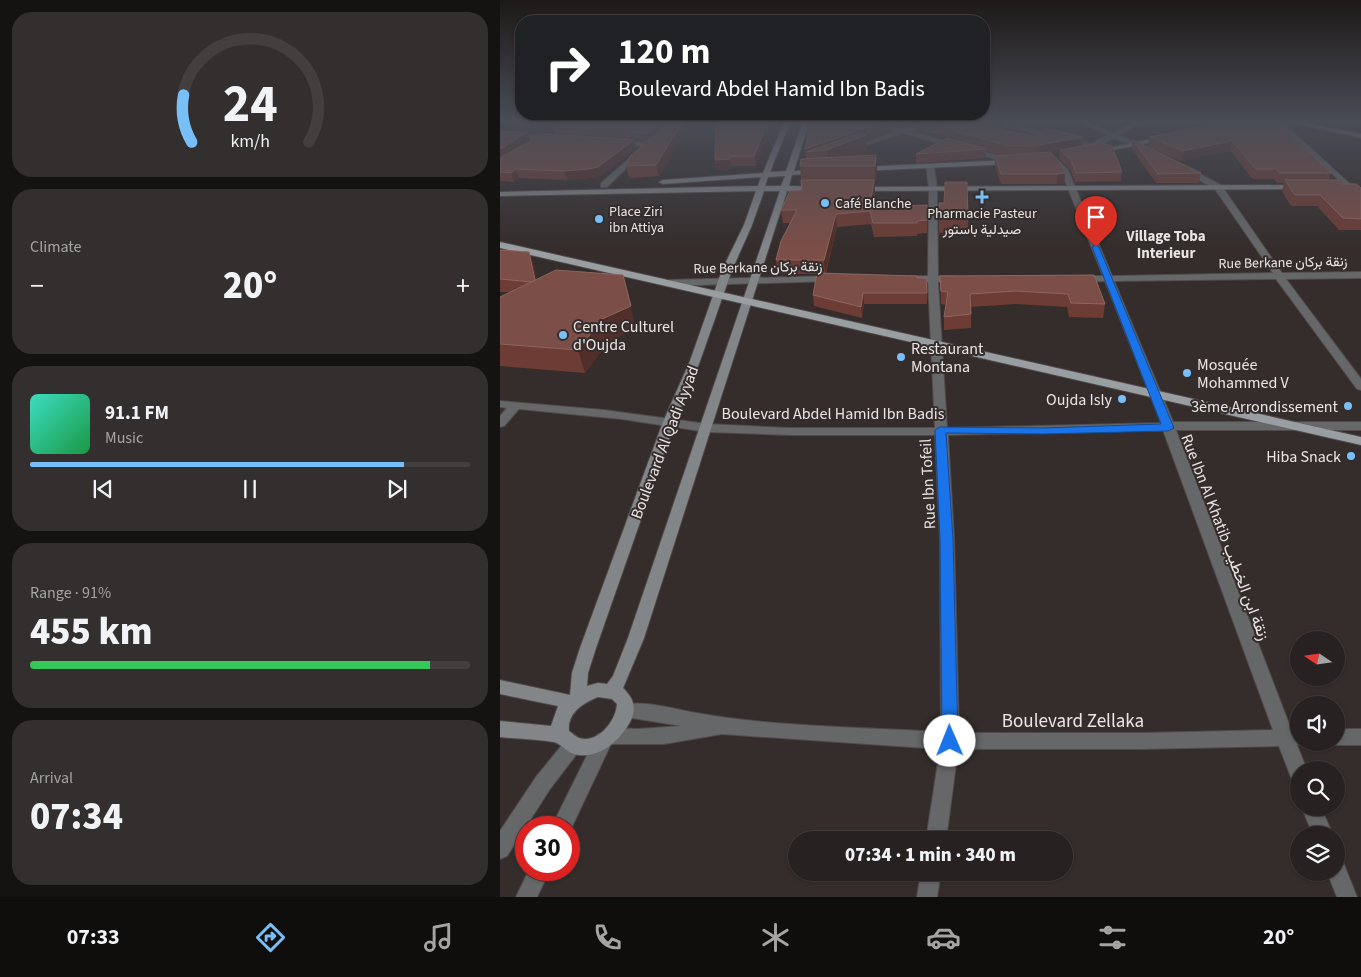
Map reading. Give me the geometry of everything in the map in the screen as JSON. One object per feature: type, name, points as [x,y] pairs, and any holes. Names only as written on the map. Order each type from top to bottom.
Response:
[{"type":"main road","name":"Boulevard Al Qadi Ayyad","points":[[575,701],[585,656],[669,422],[695,361],[725,282],[727,270],[748,225],[770,164]]},
{"type":"main road","name":"Boulevard Al Qadi Ayyad","points":[[612,691],[620,679],[636,638],[793,164]]},
{"type":"main road","points":[[853,169],[965,164]]},
{"type":"main road","points":[[500,188],[604,185],[825,171]]},
{"type":"main road","points":[[1339,187],[1361,186]]},
{"type":"main road","points":[[852,189],[1311,187]]},
{"type":"main road","points":[[500,194],[761,188],[826,189]]},
{"type":"main road","points":[[500,245],[511,251],[666,283],[936,346],[1361,441]]},
{"type":"main road","points":[[500,687],[575,701]]},
{"type":"main road","points":[[500,729],[567,740],[587,746],[607,739],[619,728],[626,711],[623,699],[612,691],[598,690],[575,701],[561,717],[567,740]]},
{"type":"street","points":[[604,185],[628,164]]},
{"type":"street","points":[[790,172],[810,164]]},
{"type":"street","name":"Rue Ibn Al Khatib زنقة ابن الخطيب","points":[[1058,164],[1064,170],[1070,189],[1156,394],[1290,734]]},
{"type":"street","points":[[1323,164],[1361,198]]},
{"type":"street","name":"Rue Ibn Tofeil","points":[[930,166],[933,190],[933,279],[936,346],[947,539],[950,741],[937,831]]},
{"type":"street","points":[[1182,167],[1218,187],[1279,276],[1361,387]]},
{"type":"street","name":"Rue Berkane زنقة بركان","points":[[1070,279],[1361,276]]},
{"type":"street","name":"Rue Berkane زنقة بركان","points":[[666,283],[841,279]]},
{"type":"street","points":[[896,279],[968,279]]},
{"type":"street","name":"Boulevard Abdel Hamid Ibn Badis","points":[[500,404],[669,422],[706,428],[829,431],[1043,431],[1287,424],[1361,426]]},
{"type":"street","points":[[500,423],[516,406]]},
{"type":"street","name":"Boulevard Zellaka","points":[[626,711],[655,713],[727,727],[950,741],[1142,741],[1290,737]]},
{"type":"street","name":"Boulevard Zellaka","points":[[607,739],[656,737],[727,727]]},
{"type":"street","points":[[1345,737],[1361,737]]},
{"type":"street","points":[[567,816],[607,739]]},
{"type":"street","points":[[500,849],[543,783],[567,740]]},
{"type":"street","points":[[526,897],[534,881]]},
{"type":"street","points":[[927,897],[930,881]]},
{"type":"street","points":[[1341,881],[1347,897]]},
{"type":"building","points":[[500,164],[602,164],[589,169],[564,171],[516,169],[511,173],[500,172]]},
{"type":"building","points":[[627,164],[657,164],[656,165],[626,166]]},
{"type":"building","points":[[800,164],[875,164],[875,166],[800,166]]},
{"type":"building","points":[[998,164],[1060,164],[1065,173],[1058,174],[1001,174]]},
{"type":"building","points":[[1072,164],[1119,164],[1122,172],[1076,173]]},
{"type":"building","points":[[1151,164],[1182,164],[1201,173],[1158,174]]},
{"type":"building","points":[[1252,164],[1321,164],[1331,173],[1279,173],[1277,169],[1256,169]]},
{"type":"building","points":[[801,180],[874,180],[870,207],[927,205],[927,220],[917,221],[917,223],[873,223],[870,211],[836,214],[824,260],[776,260],[781,241],[797,210],[781,210],[790,191],[802,190]]},
{"type":"building","points":[[1285,180],[1338,180],[1342,184],[1356,184],[1361,188],[1361,219],[1343,218],[1320,195],[1295,195]]},
{"type":"building","points":[[945,182],[967,182],[968,217],[940,218],[939,203],[944,203]]},
{"type":"building","points":[[500,250],[529,252],[535,280],[532,282],[500,279]]},
{"type":"building","points":[[556,270],[623,275],[631,306],[602,319],[578,350],[500,344],[500,297]]},
{"type":"building","points":[[817,273],[917,276],[917,278],[926,278],[927,293],[863,293],[861,307],[813,295]]},
{"type":"building","points":[[1094,275],[1105,304],[1071,303],[1068,294],[1016,291],[970,294],[971,314],[944,317],[948,292],[941,291],[940,276]]},
{"type":"place","name":"Pharmacie Pasteur صيدلية باستور","points":[[982,197]]},
{"type":"place","name":"Café Blanche","points":[[825,203]]},
{"type":"place","name":"Place Ziri ibn Attiya","points":[[599,219]]},
{"type":"place","name":"Centre Culturel d'Oujda","points":[[563,335]]},
{"type":"place","name":"Restaurant Montana","points":[[901,357]]},
{"type":"place","name":"Mosquée Mohammed V","points":[[1187,373]]},
{"type":"place","name":"Oujda Isly","points":[[1122,399]]},
{"type":"place","name":"3ème Arrondissement","points":[[1348,406]]},
{"type":"place","name":"Hiba Snack","points":[[1351,456]]},
{"type":"district","name":"Village Toba Interieur","points":[[1166,244]]},
{"type":"route","points":[[950,741],[947,539],[940,430],[1043,431],[1168,428],[1156,394],[1107,279],[1096,247]]}]
